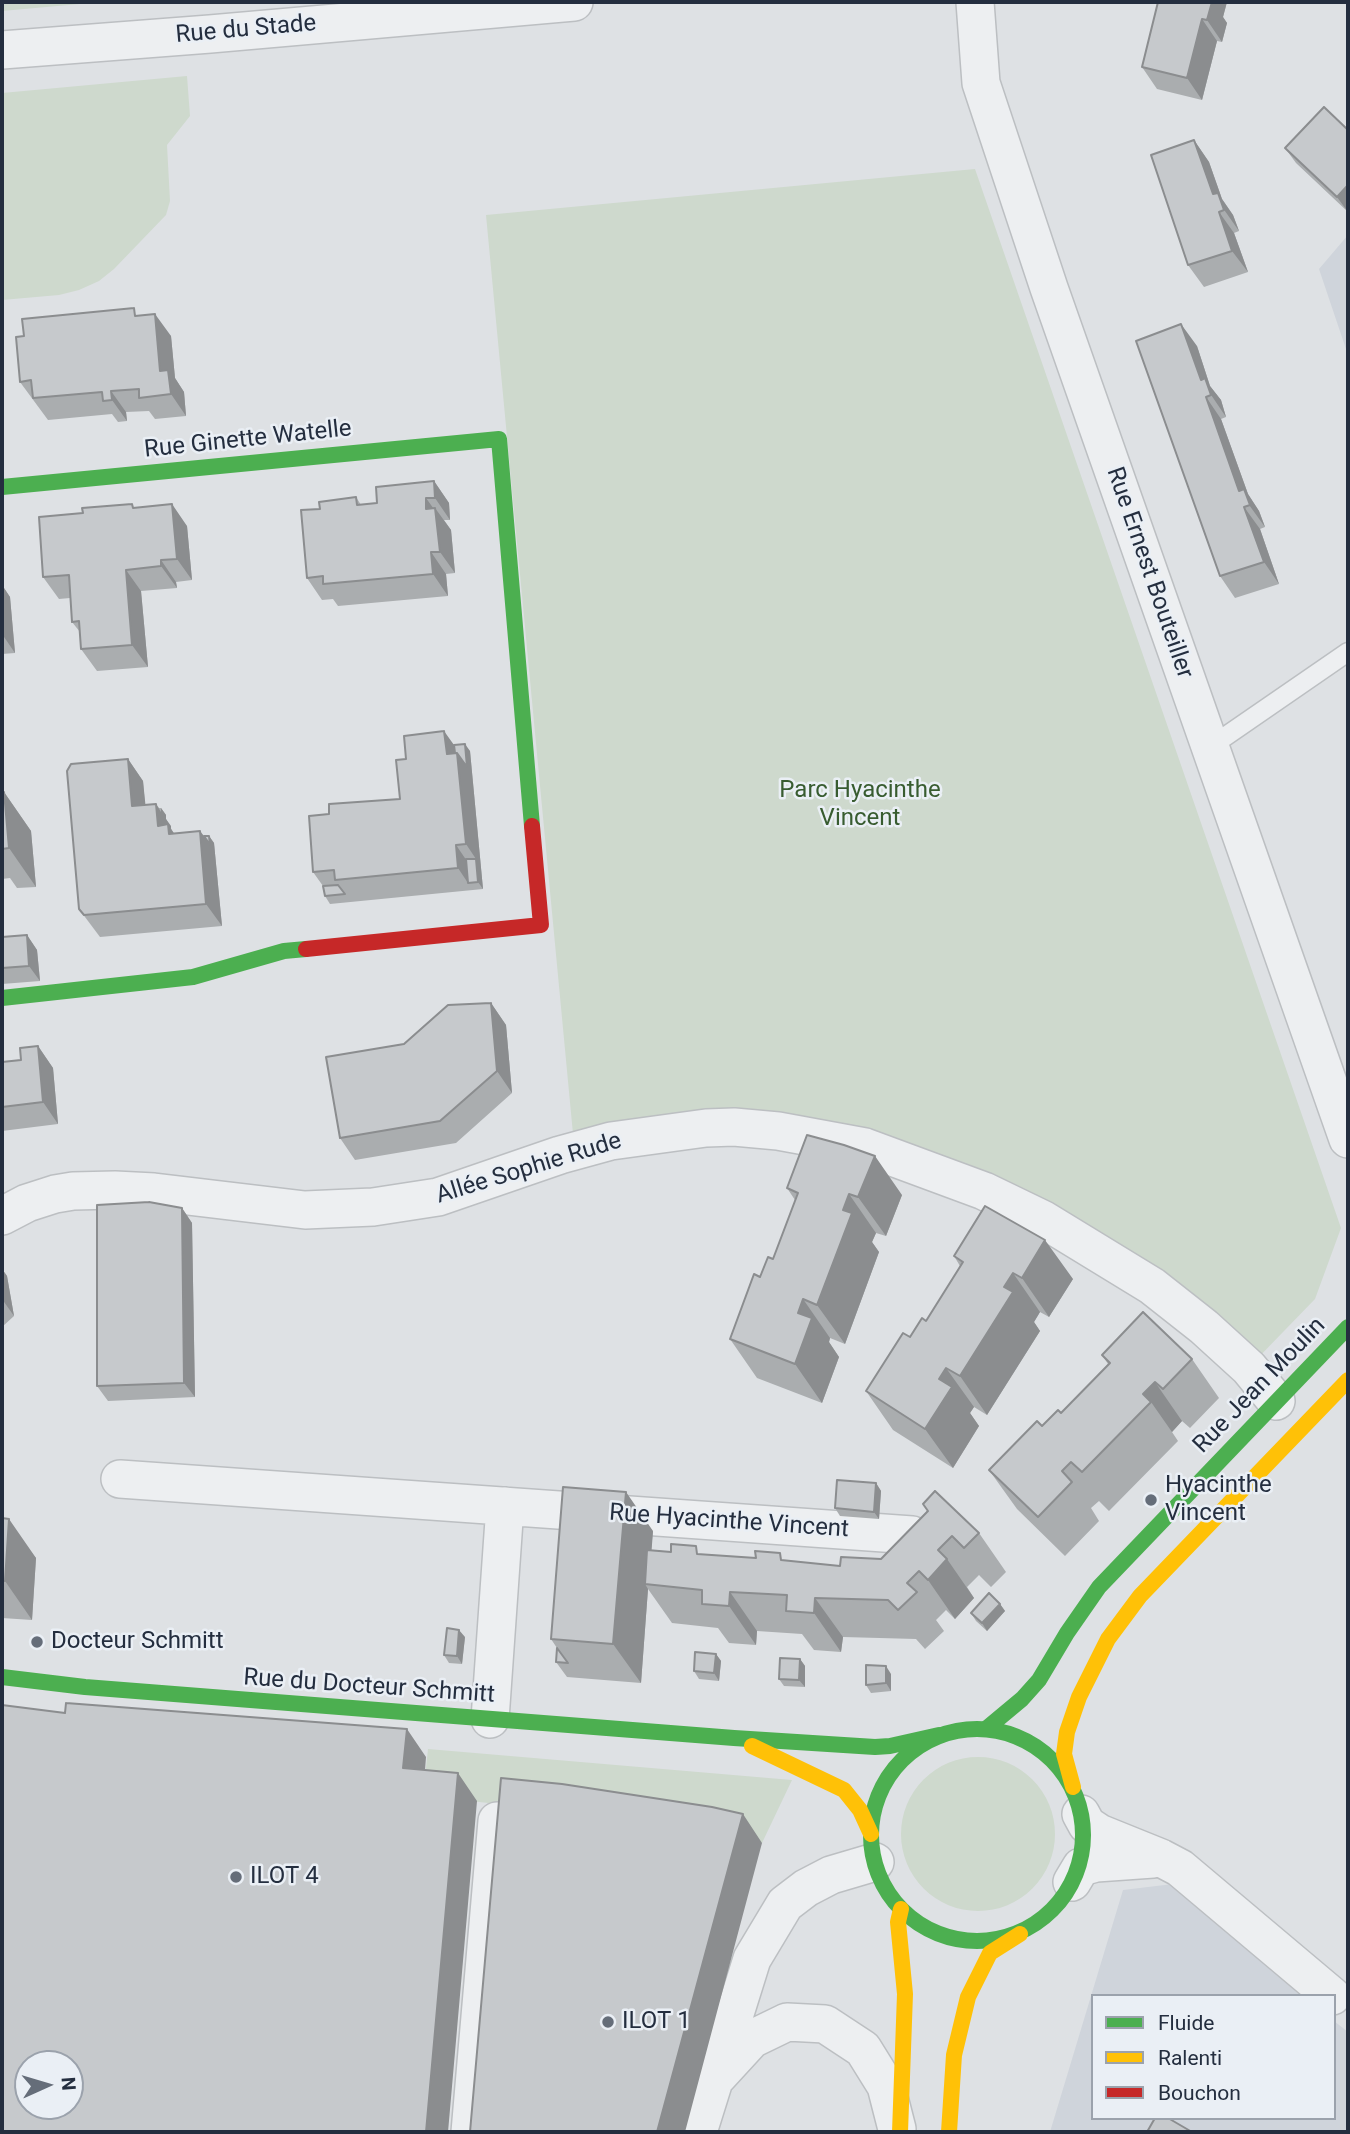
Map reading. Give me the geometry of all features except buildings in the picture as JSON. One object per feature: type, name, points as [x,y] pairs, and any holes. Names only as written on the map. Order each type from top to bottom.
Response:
[{"type":"street","name":"Rue du Stade","points":[[2,50],[574,2]]},
{"type":"street","name":"Rue Ernest Bouteiller","points":[[975,2],[981,83],[1049,288],[1348,1139]]},
{"type":"street","name":"Rue Ginette Watelle","points":[[2,487],[499,439],[541,925],[284,951],[193,977],[2,998]]},
{"type":"street","name":"Allée Sophie Rude","points":[[2,1216],[27,1203],[55,1194],[83,1191],[154,1192],[305,1210],[373,1207],[438,1197],[560,1155],[611,1141],[706,1128],[734,1127],[779,1131],[865,1147],[984,1191],[1044,1220],[1152,1286],[1204,1327],[1249,1368],[1276,1401]]},
{"type":"street","name":"Rue Jean Moulin","points":[[986,1729],[1022,1699],[1039,1680],[1099,1587],[1348,1327]]},
{"type":"street","points":[[1072,1882],[1083,1849],[1078,1803],[1064,1754],[1067,1732],[1079,1696],[1108,1639],[1140,1596],[1348,1380]]},
{"type":"street","name":"Rue Hyacinthe Vincent","points":[[120,1479],[912,1535]]},
{"type":"street","points":[[490,1719],[505,1506]]},
{"type":"street","name":"Rue du Docteur Schmitt","points":[[2,1677],[85,1687],[734,1738],[875,1746],[898,1745],[939,1735]]},
{"type":"street","points":[[873,1848],[876,1802],[890,1774],[911,1751],[939,1735],[962,1730],[986,1729],[1014,1735],[1039,1748],[1060,1768],[1087,1825],[1099,1833],[1180,1868],[1329,1994]]},
{"type":"street","points":[[734,1738],[844,1790],[860,1810],[885,1887],[901,1909],[928,1929],[959,1940],[993,1940],[1025,1930]]},
{"type":"street","points":[[470,2132],[497,1821]]},
{"type":"street","points":[[698,2132],[752,1959],[785,1904],[806,1888],[873,1848]]},
{"type":"street","points":[[949,2132],[954,2055],[961,2020],[968,1997],[990,1953],[1052,1910],[1081,1867],[1096,1863],[1161,1858]]},
{"type":"street","points":[[899,2132],[905,1994],[898,1922],[901,1909]]},
{"type":"street","points":[[713,2082],[752,2039],[787,2022],[825,2024],[863,2049],[886,2085],[899,2132]]},
{"type":"lane","points":[[1210,747],[1348,652]]},
{"type":"shaded area","points":[[1348,235],[1348,355],[1319,269]]},
{"type":"shaded area","points":[[1173,1884],[1303,1994],[1092,1994],[1123,1890]]},
{"type":"shaded area","points":[[1091,1996],[1091,2120],[1336,2120],[1336,2023],[1348,2032],[1348,2132],[1050,2132]]},
{"type":"green space","points":[[2,2],[102,2],[2,11]]},
{"type":"green space","points":[[187,76],[190,116],[167,145],[170,201],[166,215],[99,281],[59,295],[2,300],[2,93]]},
{"type":"green space","name":"Parc Hyacinthe Vincent","points":[[975,169],[1341,1228],[1315,1299],[1254,1362],[1131,1258],[717,1111],[668,1114],[573,1134],[486,215]]},
{"type":"green space","points":[[428,1749],[792,1780],[762,1843],[732,1835],[582,1813],[423,1796]]},
{"type":"green space","points":[[978,1757],[1008,1763],[1033,1779],[1049,1804],[1055,1834],[1049,1864],[1033,1889],[1008,1905],[978,1911],[948,1905],[923,1889],[907,1864],[901,1834],[907,1804],[923,1779],[948,1763]]},
{"type":"traffic: fast","points":[[2,487],[499,439],[532,826]]},
{"type":"traffic: fast","points":[[2,998],[193,977],[284,951],[306,949]]},
{"type":"traffic: fast","points":[[986,1729],[1022,1699],[1039,1680],[1099,1587],[1348,1327]]},
{"type":"traffic: fast","points":[[2,1677],[85,1687],[875,1747],[939,1735]]},
{"type":"traffic: fast","points":[[977,1729],[998,1731],[1017,1737],[1052,1760],[1075,1795],[1081,1814],[1083,1835],[1081,1856],[1075,1875],[1052,1910],[1017,1933],[998,1939],[977,1941],[956,1939],[937,1933],[902,1910],[879,1875],[873,1856],[871,1835],[873,1814],[879,1795],[902,1760],[937,1737],[956,1731],[977,1729]]},
{"type":"traffic: slow","points":[[1073,1787],[1064,1754],[1067,1732],[1079,1697],[1108,1639],[1140,1596],[1348,1380]]},
{"type":"traffic: slow","points":[[752,1746],[844,1790],[860,1810],[871,1834]]},
{"type":"traffic: slow","points":[[900,2132],[905,1994],[898,1922],[901,1909]]},
{"type":"traffic: slow","points":[[949,2132],[954,2055],[968,1997],[990,1953],[1020,1934]]},
{"type":"traffic: jam","points":[[306,949],[541,925],[532,826]]},
{"type":"place","name":"Hyacinthe Vincent","points":[[1151,1500]]},
{"type":"place","name":"Docteur Schmitt","points":[[37,1642]]},
{"type":"place","name":"ILOT 4","points":[[236,1877]]},
{"type":"place","name":"ILOT 1","points":[[608,2022]]}]
